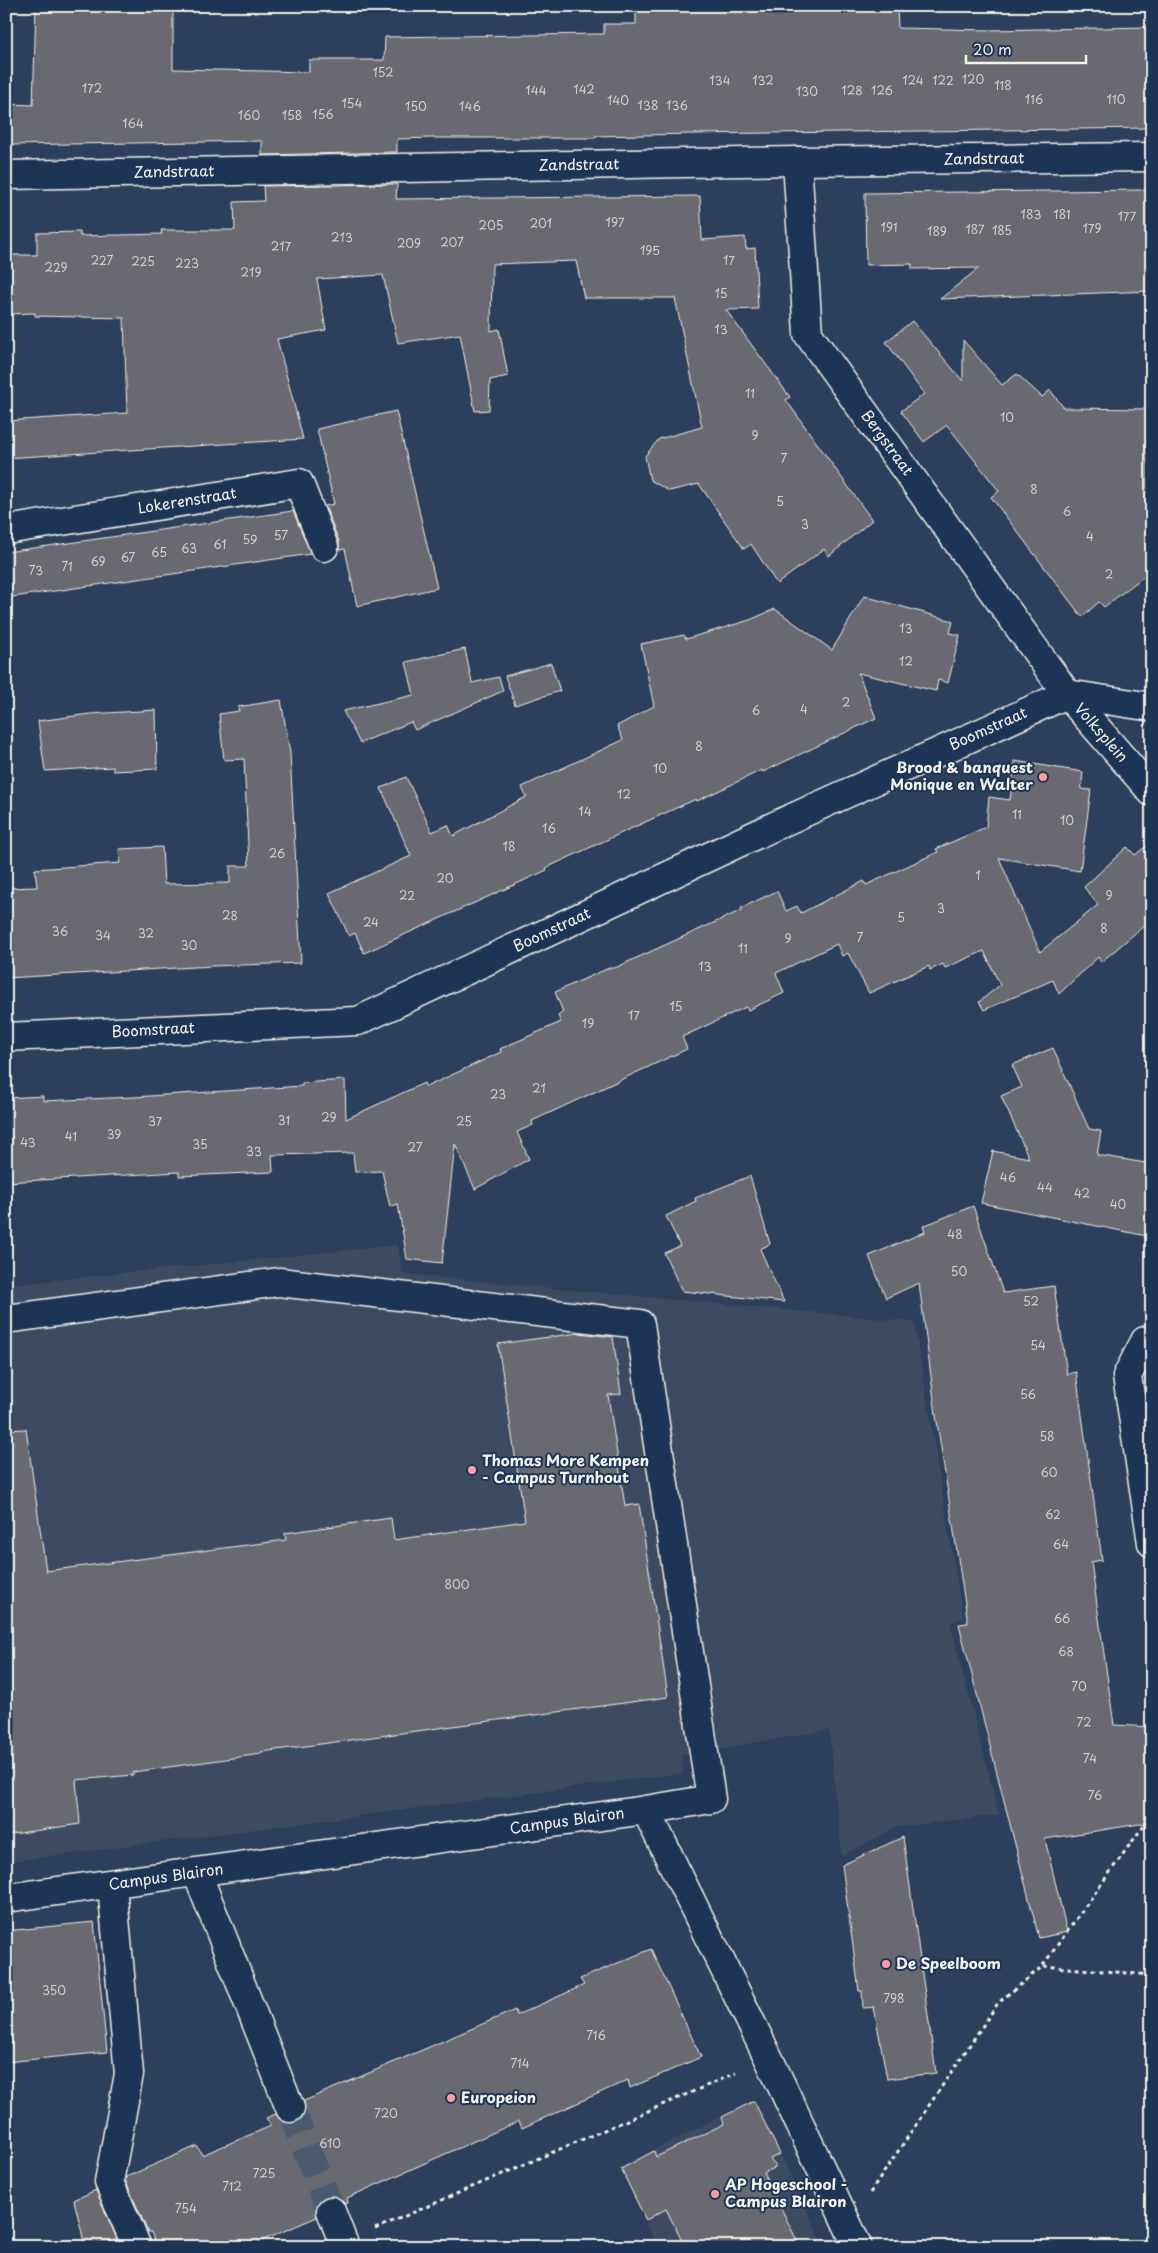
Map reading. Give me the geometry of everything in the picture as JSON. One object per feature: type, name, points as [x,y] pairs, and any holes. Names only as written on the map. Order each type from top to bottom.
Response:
[{"type":"street","name":"Zandstraat","points":[[6,175],[797,161],[1152,157]]},
{"type":"street","name":"Bergstraat","points":[[797,161],[808,334],[1067,694]]},
{"type":"street","name":"Lokerenstraat","points":[[6,530],[299,484],[324,548]]},
{"type":"street","name":"Volksplein","points":[[1067,694],[1152,707]]},
{"type":"street","name":"Volksplein","points":[[1067,694],[1152,792]]},
{"type":"street","name":"Boomstraat","points":[[6,1037],[358,1021],[781,823],[1067,694]]},
{"type":"street","points":[[6,1319],[279,1282],[640,1324],[711,1799],[646,1810]]},
{"type":"street","points":[[1152,1339],[1145,1341],[1127,1376],[1152,1543]]},
{"type":"street","name":"Campus Blairon","points":[[6,1898],[197,1874],[646,1810],[769,2059],[853,2236]]},
{"type":"street","points":[[197,1874],[290,2108]]},
{"type":"street","points":[[112,1885],[129,2074],[109,2182],[137,2247]]},
{"type":"street","points":[[331,2211],[345,2247]]},
{"type":"path","points":[[853,2236],[998,2003],[1043,1966],[1152,1814]]},
{"type":"path","points":[[1043,1966],[1152,1975]]},
{"type":"path","points":[[372,2231],[769,2059]]},
{"type":"shaded area","name":"Thomas More Kempen - Campus Turnhout","points":[[398,1245],[402,1274],[914,1322],[963,1618],[950,1623],[999,1815],[896,1827],[842,1856],[829,1730],[682,1755],[683,1773],[6,1862],[6,1285]]},
{"type":"shaded area","name":"AP Hogeschool - Campus Blairon","points":[[755,2100],[824,2247],[658,2247],[619,2167]]},
{"type":"building","points":[[36,6],[173,6],[173,69],[309,72],[309,60],[384,60],[385,37],[604,34],[604,24],[636,24],[636,6],[897,6],[898,28],[988,30],[1152,27],[1152,128],[692,134],[595,136],[595,138],[397,139],[397,152],[262,155],[262,141],[6,145],[6,104],[33,105]]},
{"type":"building","points":[[397,184],[396,199],[700,196],[702,240],[745,237],[746,249],[755,248],[758,309],[726,310],[790,397],[786,400],[872,520],[829,556],[824,549],[777,584],[751,544],[744,549],[699,484],[669,491],[650,480],[645,456],[659,439],[702,427],[675,298],[584,298],[576,261],[492,264],[491,331],[499,329],[508,376],[490,380],[489,410],[475,411],[460,334],[398,343],[383,275],[317,279],[326,330],[277,339],[303,439],[6,458],[6,421],[127,413],[124,318],[35,316],[35,313],[6,314],[6,255],[37,255],[37,233],[80,232],[80,236],[162,234],[161,230],[235,230],[234,202],[264,201],[263,186]]},
{"type":"building","points":[[1147,190],[1147,244],[1152,244],[1152,291],[940,299],[979,268],[912,269],[912,264],[866,265],[865,193]]},
{"type":"building","points":[[912,321],[963,381],[963,340],[1002,385],[1017,374],[1042,397],[1050,390],[1064,408],[1147,409],[1147,488],[1152,489],[1152,570],[1104,607],[1099,602],[1082,617],[991,497],[999,491],[947,425],[924,442],[901,411],[924,394],[886,342]]},
{"type":"building","points":[[396,411],[437,588],[357,606],[345,549],[339,550],[339,541],[325,506],[334,504],[317,429]]},
{"type":"building","points":[[293,511],[311,554],[6,598],[6,552]]},
{"type":"building","points":[[864,596],[953,621],[950,633],[960,635],[948,683],[938,680],[936,691],[858,673],[876,718],[763,772],[762,770],[697,801],[696,799],[546,868],[547,870],[364,953],[355,933],[349,936],[329,893],[411,856],[381,788],[406,777],[432,832],[448,825],[453,836],[526,797],[522,787],[623,740],[617,726],[654,706],[641,644],[684,635],[686,639],[750,620],[775,609],[832,650]]},
{"type":"building","points":[[465,649],[472,683],[499,677],[503,691],[415,730],[411,722],[360,743],[343,711],[414,695],[406,662]]},
{"type":"building","points":[[551,663],[560,691],[515,705],[505,676]]},
{"type":"building","points":[[281,700],[290,753],[301,963],[212,966],[6,978],[6,888],[37,887],[35,869],[120,863],[119,849],[162,847],[164,884],[230,883],[230,866],[249,866],[244,759],[224,760],[219,714],[239,711],[238,707]]},
{"type":"building","points":[[156,710],[157,769],[113,771],[113,767],[45,771],[38,721],[90,714]]},
{"type":"building","points":[[1015,761],[1083,772],[1081,789],[1091,790],[1080,871],[999,858],[1040,952],[1098,905],[1084,887],[1127,847],[1135,855],[1152,842],[1152,919],[1101,962],[1098,957],[1059,994],[1053,980],[984,1010],[979,1002],[1000,985],[984,951],[945,968],[943,964],[930,970],[929,966],[869,993],[848,953],[842,956],[837,944],[776,973],[784,993],[748,1010],[746,1007],[682,1037],[687,1049],[532,1121],[533,1125],[517,1132],[529,1159],[475,1189],[455,1144],[442,1263],[407,1259],[398,1204],[390,1207],[382,1171],[355,1172],[353,1153],[272,1155],[273,1172],[179,1176],[179,1172],[6,1182],[6,1098],[43,1096],[43,1101],[134,1097],[302,1086],[302,1083],[345,1080],[346,1119],[424,1083],[426,1087],[501,1052],[500,1049],[561,1022],[558,1016],[563,1012],[555,992],[609,968],[615,968],[742,910],[741,908],[777,891],[786,911],[797,906],[801,913],[864,881],[866,885],[938,852],[936,849],[986,827],[989,797],[1010,800]]},
{"type":"building","points":[[1053,1048],[1089,1129],[1101,1131],[1097,1155],[1152,1164],[1152,1237],[981,1203],[993,1151],[1029,1158],[1001,1096],[1022,1087],[1012,1065]]},
{"type":"building","points":[[750,1176],[770,1244],[760,1249],[784,1302],[682,1291],[664,1253],[680,1246],[666,1216],[696,1201],[695,1198]]},
{"type":"building","points":[[973,1206],[1003,1293],[1054,1286],[1067,1374],[1076,1372],[1102,1560],[1091,1562],[1114,1725],[1152,1727],[1152,1822],[1045,1839],[1067,1932],[1039,1938],[959,1624],[968,1623],[936,1415],[919,1283],[886,1298],[869,1256],[925,1232],[923,1226]]},
{"type":"building","points":[[579,1333],[613,1337],[621,1394],[608,1395],[625,1506],[639,1504],[668,1697],[261,1752],[261,1754],[133,1772],[133,1775],[76,1780],[80,1824],[6,1835],[6,1430],[26,1429],[46,1571],[286,1540],[285,1533],[391,1518],[394,1540],[525,1521],[498,1344]]},
{"type":"building","points":[[903,1837],[936,2073],[887,2079],[874,2007],[863,2008],[862,1991],[859,1991],[842,1865]]},
{"type":"building","points":[[94,1922],[107,2052],[6,2062],[6,1931]]},
{"type":"building","name":"Europeion","points":[[651,1949],[701,2057],[630,2088],[628,2080],[522,2128],[519,2121],[347,2198],[348,2203],[345,2204],[334,2196],[325,2197],[319,2201],[316,2208],[317,2217],[247,2247],[157,2247],[151,2232],[148,2232],[125,2180],[126,2177],[197,2146],[202,2155],[271,2126],[266,2118],[276,2114],[287,2123],[296,2122],[305,2111],[304,2101],[515,2010],[517,2015],[584,1985],[580,1979]]},
{"type":"building","name":"AP Hogeschool - Campus Blairon","points":[[754,2101],[780,2154],[770,2159],[775,2167],[764,2173],[800,2247],[685,2247],[666,2209],[646,2220],[621,2169],[654,2151],[656,2157],[724,2124],[722,2117]]},
{"type":"building","points":[[96,2190],[117,2239],[85,2246],[74,2200]]},
{"type":"tunnel","points":[[290,2108],[331,2211]]},
{"type":"place","name":"Brood & banquest Monique en Walter","points":[[1043,777]]},
{"type":"place","name":"Thomas More Kempen - Campus Turnhout","points":[[472,1470]]},
{"type":"place","name":"De Speelboom","points":[[886,1964]]},
{"type":"place","name":"Europeion","points":[[451,2098]]},
{"type":"place","name":"AP Hogeschool - Campus Blairon","points":[[715,2194]]}]
